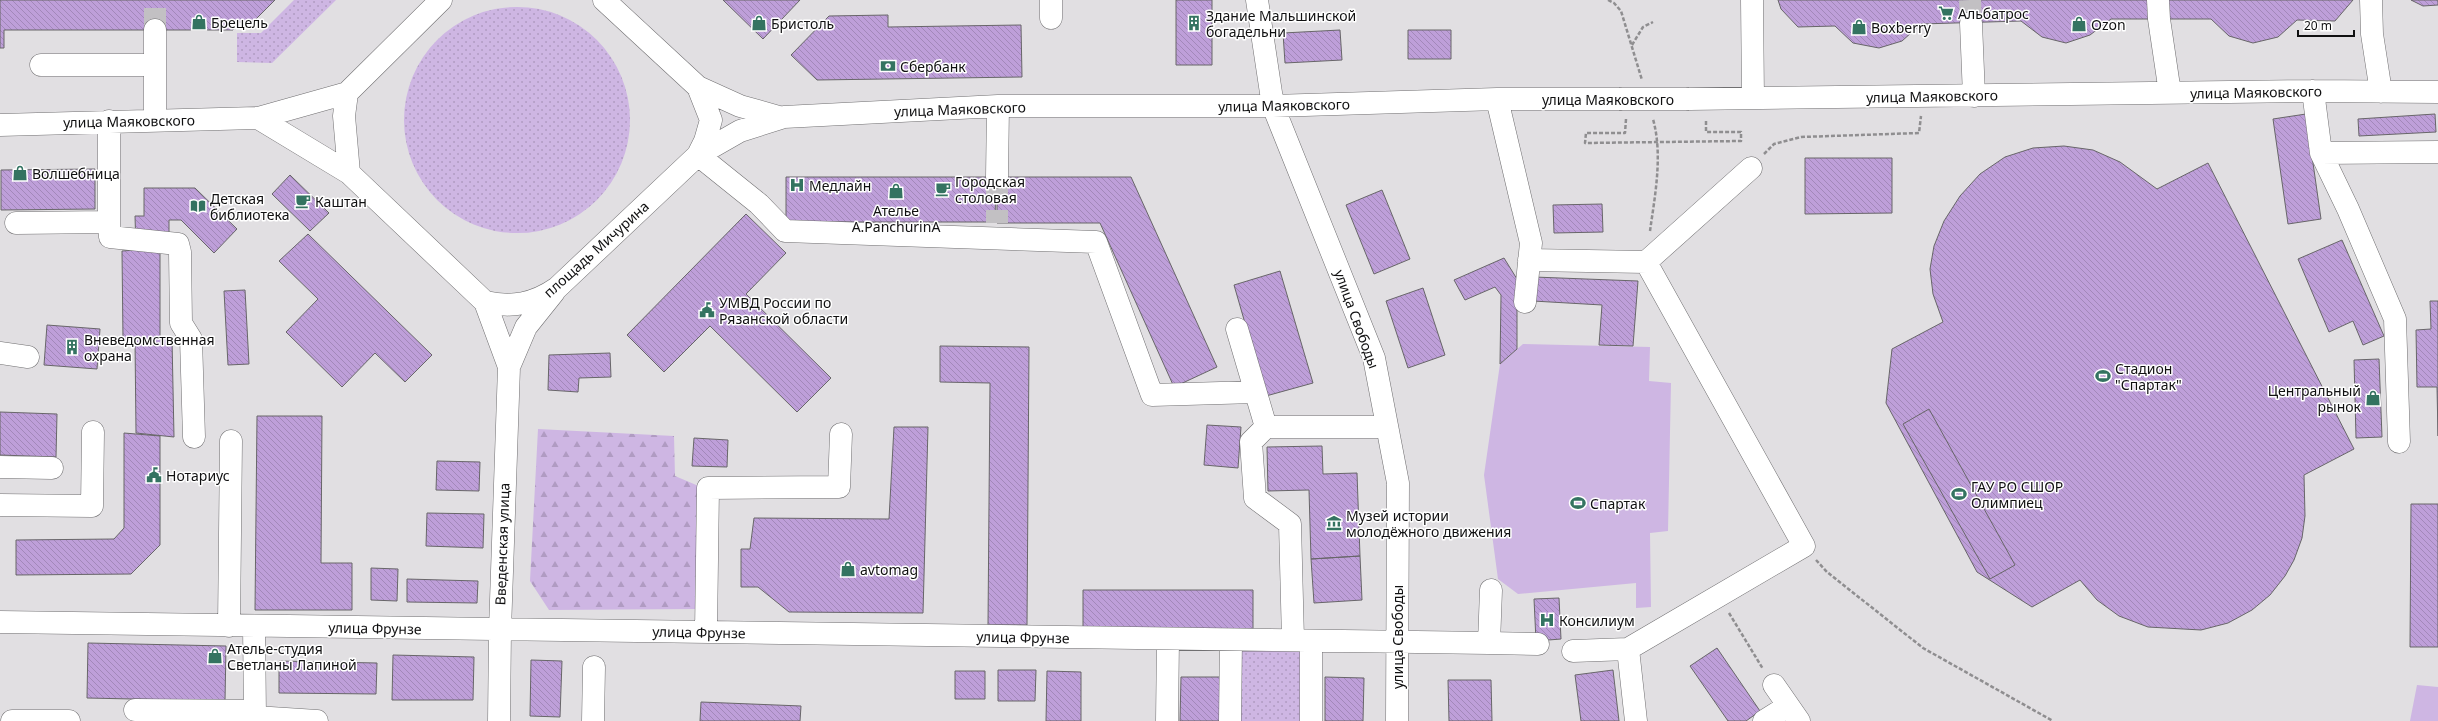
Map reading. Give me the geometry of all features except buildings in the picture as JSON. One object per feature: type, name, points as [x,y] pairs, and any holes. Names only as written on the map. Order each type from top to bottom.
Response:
[{"type":"street","points":[[349,173],[344,116],[347,93],[441,0]]},
{"type":"street","name":"площадь Мичурина","points":[[349,173],[485,302],[504,307],[540,299],[557,288],[698,155],[705,141],[711,120],[698,87],[604,0]]},
{"type":"street","name":"улица Свободы","points":[[1257,0],[1273,106],[1374,358],[1398,483],[1397,721]]},
{"type":"street","points":[[1752,0],[1753,98]]},
{"type":"street","points":[[2158,0],[2170,93]]},
{"type":"street","points":[[2371,0],[2372,34],[2380,92]]},
{"type":"street","points":[[1971,23],[1974,96]]},
{"type":"street","points":[[155,30],[155,120]]},
{"type":"street","points":[[41,65],[155,65]]},
{"type":"street","name":"улица Маяковского","points":[[698,87],[740,106],[779,117]]},
{"type":"street","points":[[2313,91],[2321,153],[2348,209],[2395,319],[2399,442]]},
{"type":"street","name":"улица Маяковского","points":[[698,155],[740,131],[779,117],[998,106],[1273,106],[1497,99],[1622,109],[1689,99],[2313,91],[2438,92]]},
{"type":"street","name":"улица Маяковского","points":[[0,125],[258,118],[347,93]]},
{"type":"street","points":[[1497,99],[1530,243],[1525,302]]},
{"type":"street","points":[[997,177],[998,106]]},
{"type":"street","points":[[258,118],[349,173]]},
{"type":"street","points":[[109,121],[110,237],[178,244],[180,252],[181,324],[191,338],[194,438]]},
{"type":"street","points":[[2321,153],[2438,152]]},
{"type":"street","points":[[698,155],[759,204],[785,231],[998,231],[1096,242],[1152,395],[1255,392]]},
{"type":"street","points":[[1529,260],[1646,262],[1751,168]]},
{"type":"street","points":[[16,223],[110,222]]},
{"type":"street","points":[[1572,650],[1628,648],[1804,546],[1646,262]]},
{"type":"street","name":"Введенская улица","points":[[499,721],[500,630],[509,367],[526,327],[557,288]]},
{"type":"street","name":"Введенская улица","points":[[485,302],[509,367]]},
{"type":"street","points":[[1237,329],[1266,427]]},
{"type":"street","points":[[0,353],[28,357]]},
{"type":"street","points":[[1311,721],[1290,524],[1255,498],[1251,442],[1266,427],[1387,427]]},
{"type":"street","points":[[0,505],[92,506],[93,432]]},
{"type":"street","points":[[706,632],[708,488],[839,487],[841,434]]},
{"type":"street","points":[[229,626],[231,441]]},
{"type":"street","points":[[0,467],[52,468]]},
{"type":"street","points":[[1489,643],[1490,590]]},
{"type":"street","name":"улица Фрунзе","points":[[0,622],[1538,644]]},
{"type":"street","points":[[254,626],[255,717],[317,721]]},
{"type":"street","points":[[1167,721],[1168,639]]},
{"type":"street","points":[[1230,721],[1231,640]]},
{"type":"street","points":[[1628,648],[1636,721]]},
{"type":"street","points":[[592,721],[594,667]]},
{"type":"street","points":[[1764,721],[1794,713],[1768,677]]},
{"type":"street","points":[[135,710],[233,716],[255,711]]},
{"type":"street","points":[[12,721],[68,721]]},
{"type":"path","points":[[1608,0],[1614,3],[1621,11],[1632,46],[1643,28],[1653,22]]},
{"type":"path","points":[[1622,109],[1625,133],[1586,133],[1585,143],[1741,141],[1741,132],[1706,132],[1706,117]]},
{"type":"path","points":[[1751,168],[1774,144],[1801,137],[1919,133],[1922,112]]},
{"type":"path","points":[[1646,262],[1656,187],[1658,137]]},
{"type":"path","points":[[1804,546],[1827,572],[1923,648],[2053,721]]},
{"type":"path","points":[[1718,596],[1768,677]]},
{"type":"green space","points":[[294,0],[336,0],[272,63],[237,62],[237,33],[261,33]]},
{"type":"green space","points":[[506,7],[528,7],[560,15],[570,20],[589,32],[605,48],[622,77],[628,98],[630,120],[628,142],[622,163],[605,192],[589,208],[560,225],[528,233],[506,233],[474,225],[464,220],[445,208],[429,192],[412,163],[404,131],[404,109],[412,77],[417,67],[429,48],[445,32],[474,15]]},
{"type":"green space","name":"Спартак","points":[[1523,344],[1650,347],[1649,381],[1671,383],[1668,531],[1650,533],[1651,607],[1636,608],[1636,583],[1518,594],[1498,579],[1484,475],[1500,364]]},
{"type":"green space","points":[[538,429],[674,436],[675,476],[701,487],[699,609],[549,610],[530,581]]},
{"type":"green space","points":[[1236,649],[1309,649],[1308,721],[1235,721]]},
{"type":"green space","points":[[2417,685],[2438,687],[2438,721],[2410,721]]},
{"type":"tunnel","points":[[155,0],[155,30]]},
{"type":"tunnel","points":[[1970,0],[1971,23]]},
{"type":"tunnel","points":[[997,177],[997,223]]},
{"type":"place","name":"Альбатрос","points":[[1946,13]]},
{"type":"place","name":"Брецель","points":[[199,22]]},
{"type":"place","name":"Бристоль","points":[[759,23]]},
{"type":"place","name":"Здание Мальшинской богадельни","points":[[1194,23]]},
{"type":"place","name":"Ozon","points":[[2079,24]]},
{"type":"place","name":"Boxberry","points":[[1859,27]]},
{"type":"place","name":"Сбербанк","points":[[888,66]]},
{"type":"place","name":"Волшебница","points":[[20,173]]},
{"type":"place","name":"Медлайн","points":[[797,185]]},
{"type":"place","name":"Городская столовая","points":[[943,189]]},
{"type":"place","name":"Ателье A.PanchurinA","points":[[896,191]]},
{"type":"place","name":"Каштан","points":[[303,201]]},
{"type":"place","name":"Детская библиотека","points":[[198,206]]},
{"type":"place","name":"УМВД России по Рязанской области","points":[[707,310]]},
{"type":"place","name":"Вневедомственная охрана","points":[[72,347]]},
{"type":"place","name":"Стадион \"Спартак\"","points":[[2103,376]]},
{"type":"place","name":"Центральный рынок","points":[[2373,398]]},
{"type":"place","name":"Нотариус","points":[[154,475]]},
{"type":"place","name":"ГАУ РО СШОР Олимпиец","points":[[1959,494]]},
{"type":"place","name":"Спартак","points":[[1578,503]]},
{"type":"place","name":"Музей истории молодёжного движения","points":[[1334,523]]},
{"type":"place","name":"avtomag","points":[[848,569]]},
{"type":"place","name":"Консилиум","points":[[1547,620]]},
{"type":"place","name":"Ателье-студия Светланы Лапиной","points":[[215,656]]}]
